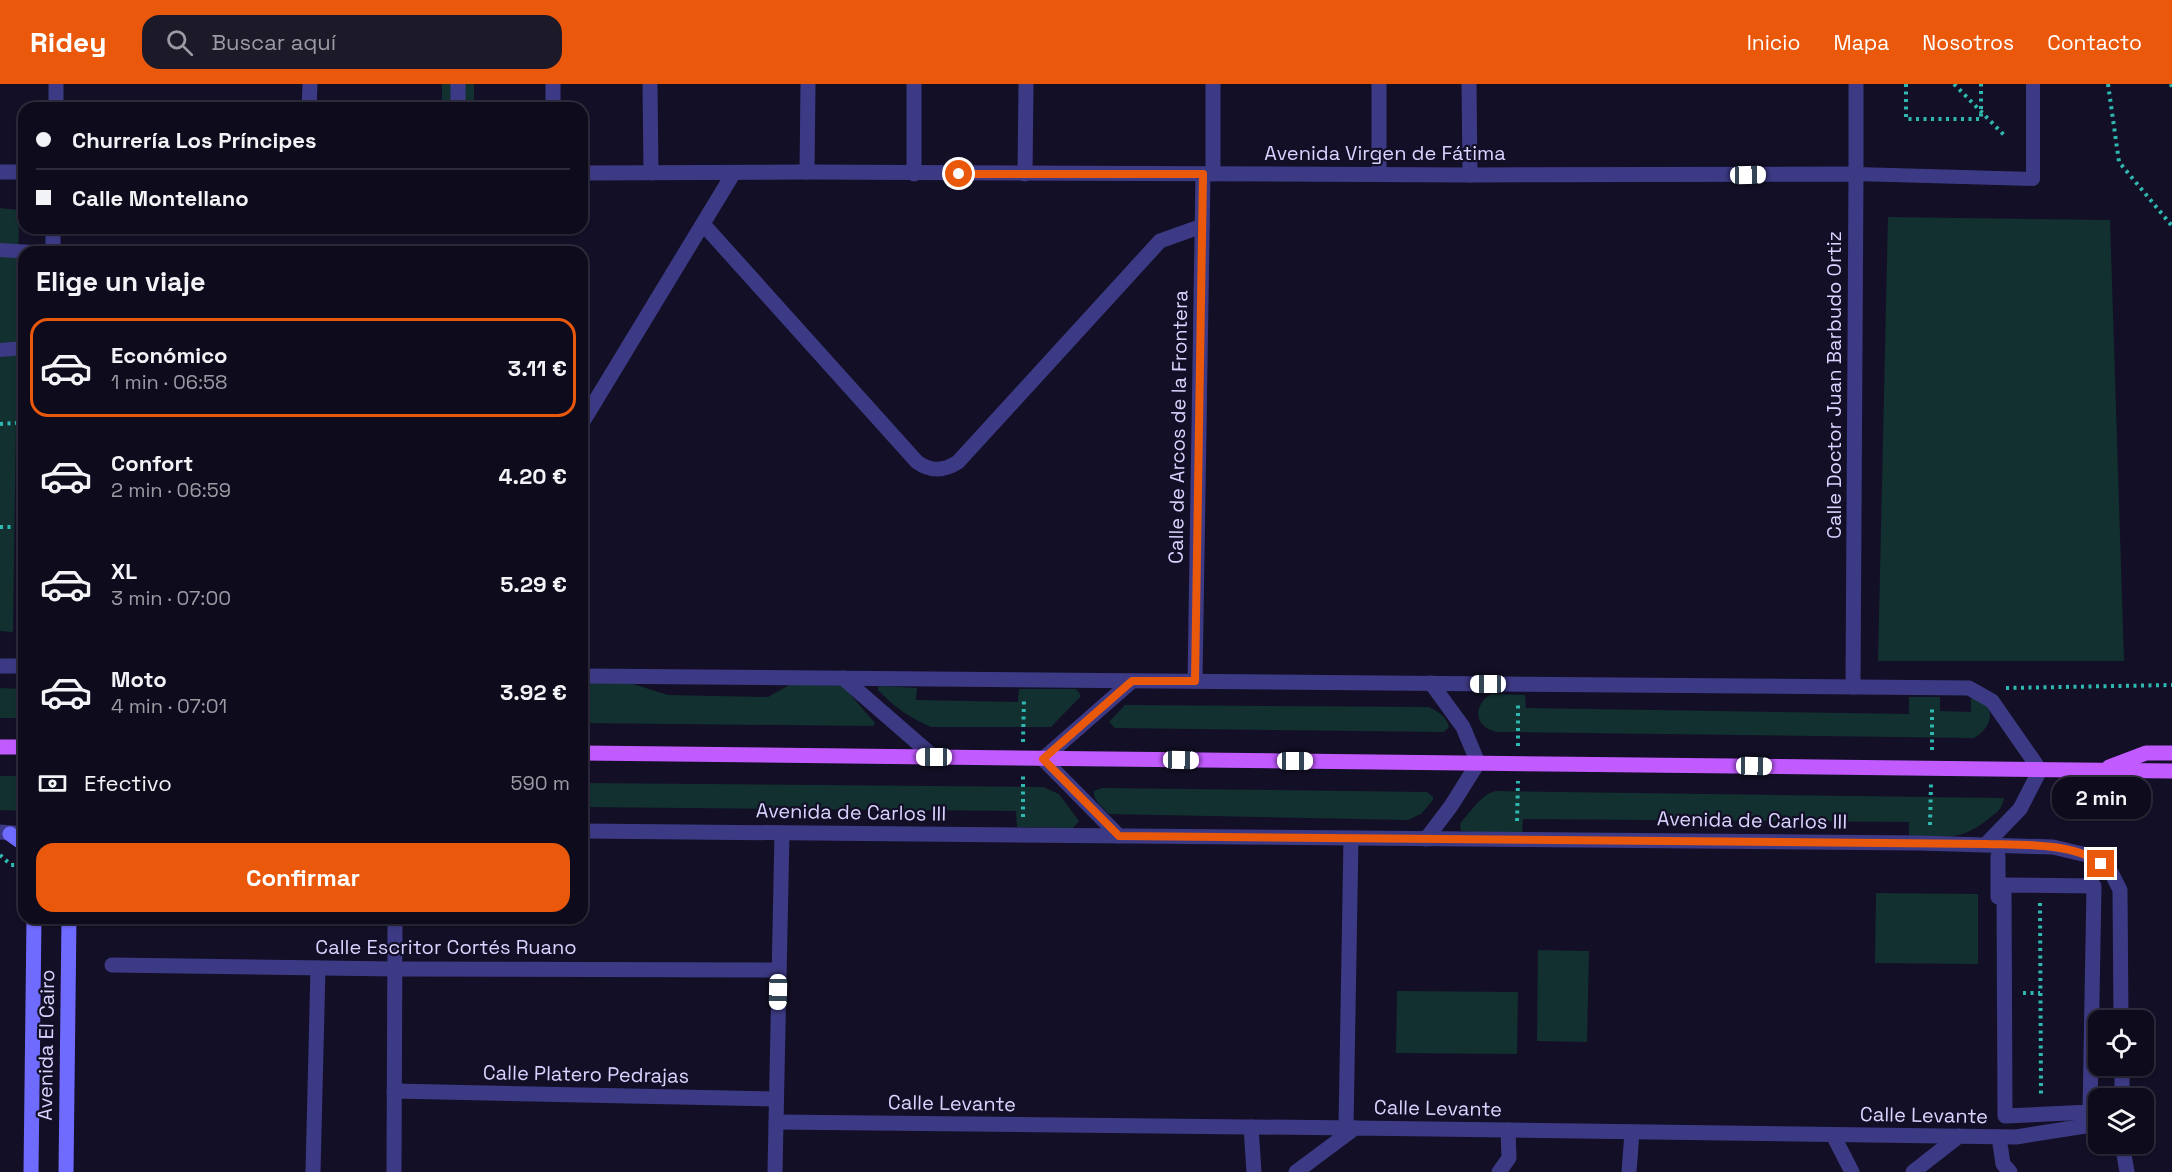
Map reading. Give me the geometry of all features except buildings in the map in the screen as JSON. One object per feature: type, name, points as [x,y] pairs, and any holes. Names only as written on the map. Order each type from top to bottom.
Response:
[{"type":"main road","points":[[0,747],[18,747]]},
{"type":"main road","points":[[588,753],[2172,771]]},
{"type":"main road","points":[[2101,770],[2145,753],[2172,753]]},
{"type":"main road","name":"Avenida El Cairo","points":[[31,1172],[34,924]]},
{"type":"main road","name":"Avenida El Cairo","points":[[66,1172],[69,924]]},
{"type":"street","points":[[56,84],[56,102]]},
{"type":"street","points":[[309,102],[310,84]]},
{"type":"street","points":[[458,84],[458,102]]},
{"type":"street","points":[[553,84],[553,102]]},
{"type":"street","points":[[650,84],[651,173]]},
{"type":"street","points":[[807,172],[808,84]]},
{"type":"street","points":[[914,174],[915,84]]},
{"type":"street","points":[[1025,174],[1026,84]]},
{"type":"street","name":"Calle de Arcos de la Frontera","points":[[1195,681],[1202,226],[1214,84]]},
{"type":"street","points":[[1379,84],[1379,174]]},
{"type":"street","points":[[1469,84],[1470,175]]},
{"type":"street","name":"Calle Doctor Juan Barbudo Ortiz","points":[[1853,687],[1856,84]]},
{"type":"street","points":[[0,172],[18,172]]},
{"type":"street","name":"Avenida Virgen de Fátima","points":[[588,173],[1856,174]]},
{"type":"street","points":[[588,413],[733,174]]},
{"type":"street","points":[[703,224],[917,462],[929,469],[937,470],[945,469],[958,462],[1160,241],[1202,226]]},
{"type":"street","points":[[0,666],[18,666]]},
{"type":"street","points":[[588,676],[1969,688],[1992,702],[2040,770],[2020,809],[1986,844]]},
{"type":"street","points":[[843,678],[934,757]]},
{"type":"street","points":[[1119,836],[1043,759],[1132,681]]},
{"type":"street","points":[[1426,839],[1451,806],[1478,763],[1463,727],[1431,683]]},
{"type":"street","name":"Avenida de Carlos III","points":[[588,831],[1986,844],[2053,847],[2091,856],[2111,872],[2120,890],[2121,1010]]},
{"type":"street","points":[[775,1172],[782,833]]},
{"type":"street","points":[[1296,1172],[1351,1128],[1351,838]]},
{"type":"street","points":[[1998,856],[1999,1137],[2003,1164],[2010,1172]]},
{"type":"street","points":[[2004,885],[2094,886],[2090,1112],[2041,1114],[2005,1116],[2004,885]]},
{"type":"street","points":[[394,1172],[395,924]]},
{"type":"street","name":"Calle Escritor Cortés Ruano","points":[[112,964],[395,969],[779,970]]},
{"type":"street","points":[[313,1172],[318,968]]},
{"type":"street","name":"Calle Platero Pedrajas","points":[[394,1091],[776,1100]]},
{"type":"street","name":"Calle Levante","points":[[776,1122],[1999,1137],[2016,1137],[2088,1126]]},
{"type":"street","points":[[1251,1127],[1254,1172]]},
{"type":"street","points":[[1499,1172],[1509,1158],[1508,1130]]},
{"type":"street","points":[[1629,1172],[1632,1132]]},
{"type":"street","points":[[1833,1135],[1852,1172]]},
{"type":"street","points":[[1913,1172],[1959,1136]]},
{"type":"street","points":[[2124,1154],[2127,1172]]},
{"type":"lane","points":[[1856,174],[2033,179],[2033,84]]},
{"type":"lane","points":[[0,250],[18,251]]},
{"type":"lane","points":[[0,350],[18,348]]},
{"type":"path","points":[[1905,84],[1905,119],[1981,119],[1981,84]]},
{"type":"path","points":[[1954,84],[2005,136]]},
{"type":"path","points":[[2108,84],[2119,162],[2172,226]]},
{"type":"path","points":[[0,424],[16,423]]},
{"type":"path","points":[[0,527],[14,527]]},
{"type":"path","points":[[2005,688],[2172,686]]},
{"type":"path","points":[[0,855],[11,865],[18,865]]},
{"type":"path","points":[[2040,886],[2041,1114]]},
{"type":"green space","points":[[442,84],[474,84],[474,102],[442,102]]},
{"type":"green space","points":[[0,208],[18,210],[19,234],[13,632],[0,631]]},
{"type":"green space","points":[[1888,217],[2110,220],[2124,661],[1878,661]]},
{"type":"green space","points":[[588,682],[633,684],[668,695],[768,697],[791,684],[843,686],[875,723],[873,726],[588,723]]},
{"type":"green space","points":[[878,687],[917,688],[916,700],[1018,702],[1019,689],[1076,689],[1080,697],[1051,727],[931,727],[909,716],[890,702],[878,690]]},
{"type":"green space","points":[[0,688],[18,689],[18,718],[0,718]]},
{"type":"green space","points":[[1491,694],[1525,695],[1526,708],[1909,714],[1909,697],[1940,697],[1940,711],[1971,712],[1971,698],[1985,704],[1990,715],[1986,727],[1974,738],[1499,732],[1485,727],[1478,717],[1480,705]]},
{"type":"green space","points":[[1125,705],[1428,707],[1441,714],[1449,727],[1444,732],[1115,728],[1109,722]]},
{"type":"green space","points":[[0,776],[18,776],[18,811],[0,810]]},
{"type":"green space","points":[[588,783],[1043,787],[1059,794],[1079,821],[1073,828],[1017,827],[1016,811],[588,807]]},
{"type":"green space","points":[[1102,788],[1427,792],[1433,800],[1421,814],[1408,820],[1109,814],[1094,795],[1094,791]]},
{"type":"green space","points":[[1496,791],[2004,798],[1998,811],[1977,827],[1950,837],[1909,836],[1909,822],[1523,819],[1522,835],[1461,831],[1461,822],[1486,796]]},
{"type":"green space","points":[[1876,893],[1978,894],[1978,964],[1875,963]]},
{"type":"green space","points":[[1538,950],[1589,951],[1587,1042],[1537,1041]]},
{"type":"green space","points":[[1397,991],[1518,992],[1517,1054],[1396,1053]]},
{"type":"route","points":[[959,174],[1203,174],[1195,681],[1132,681],[1043,759],[1119,836],[1986,844],[2053,847],[2091,856],[2101,864]]}]
